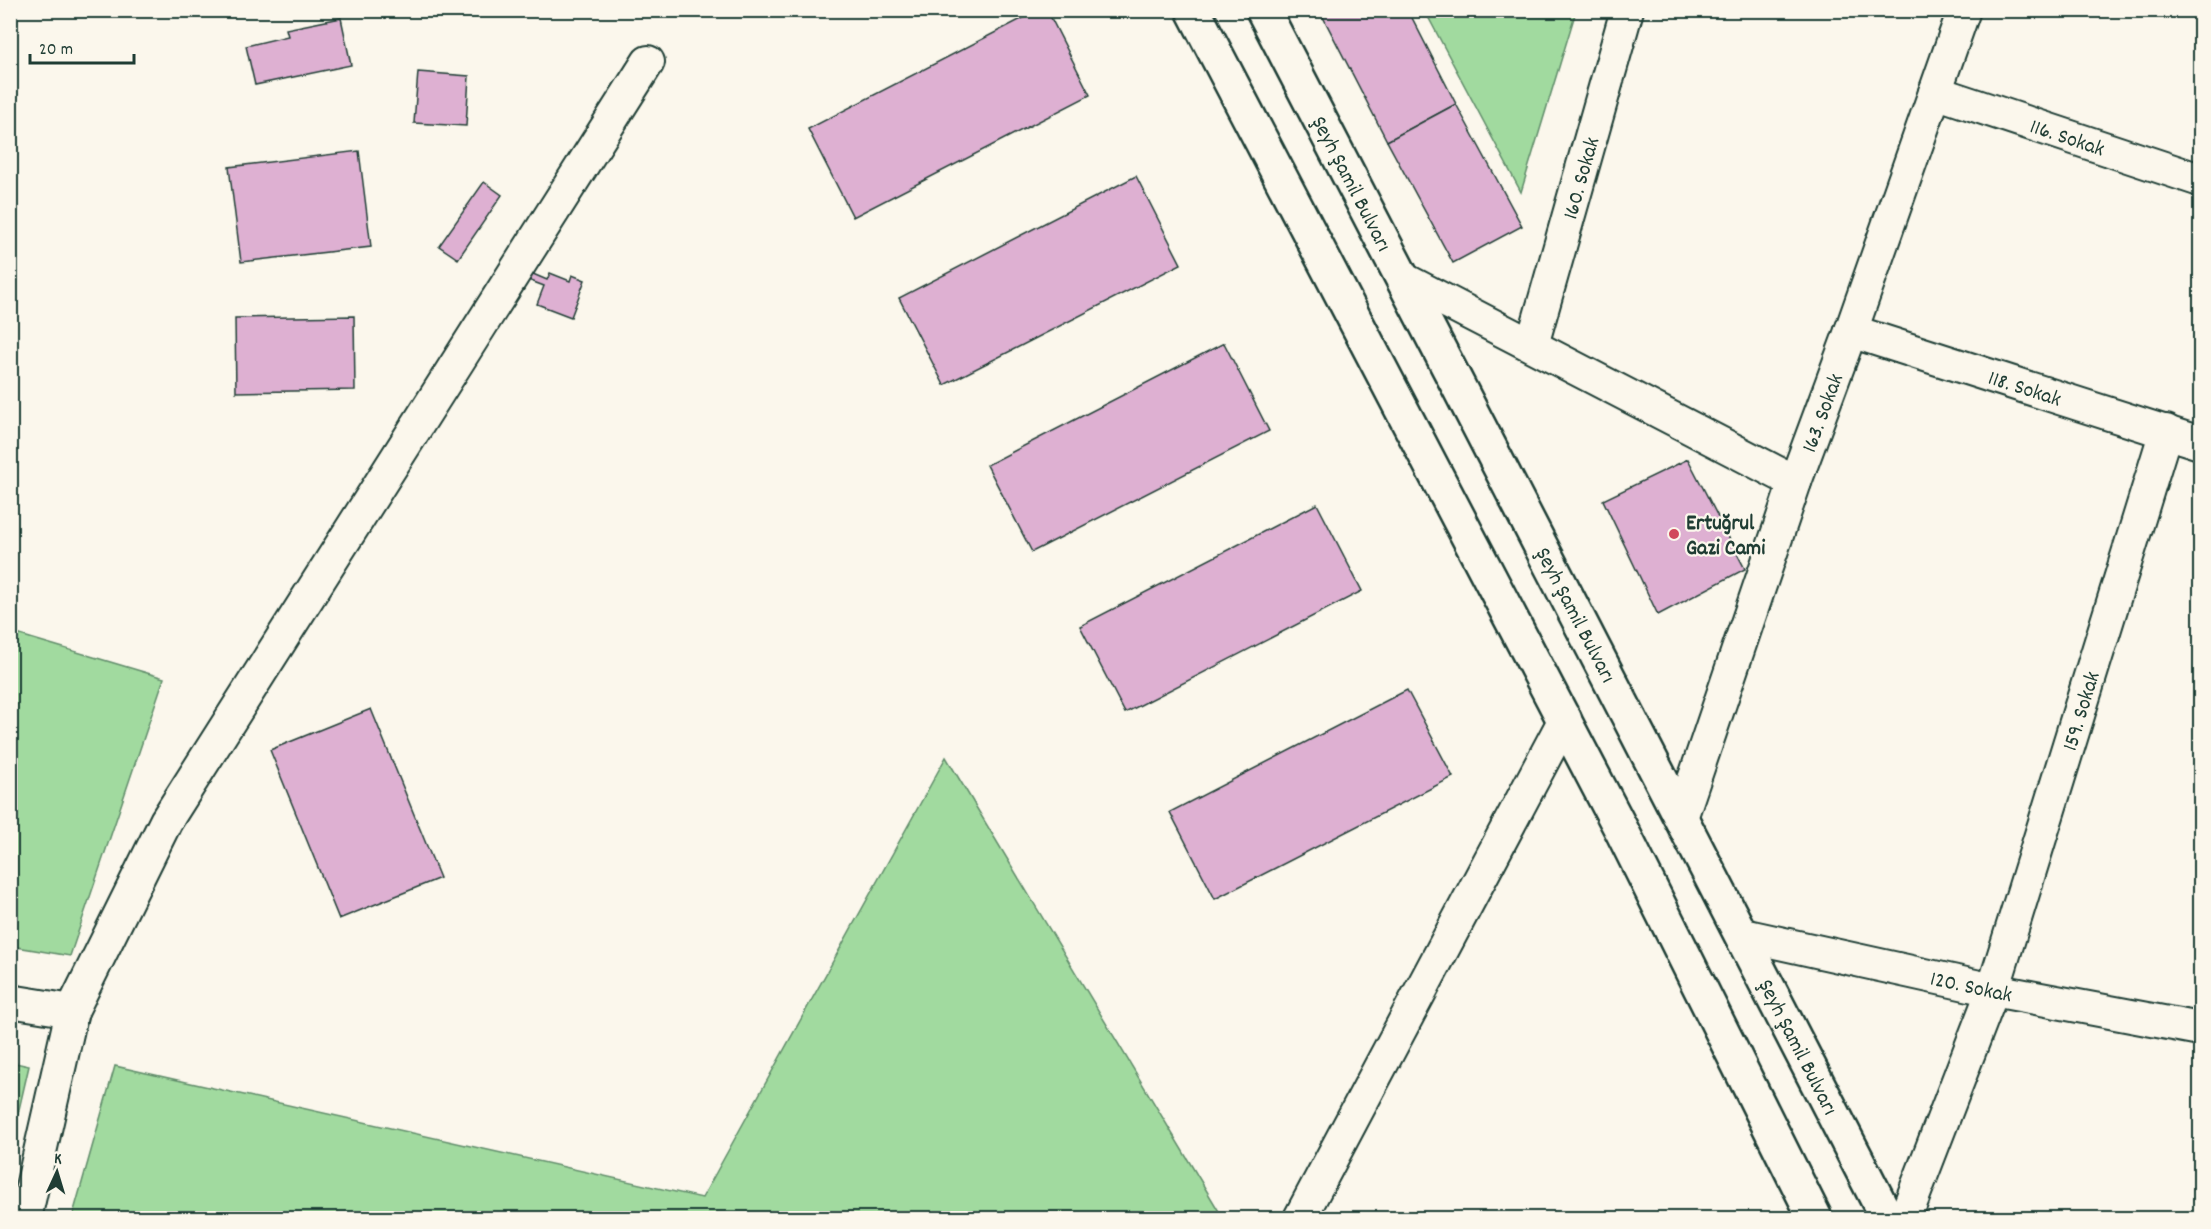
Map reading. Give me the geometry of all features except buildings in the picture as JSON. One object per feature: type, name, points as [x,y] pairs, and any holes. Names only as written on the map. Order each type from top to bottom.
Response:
[{"type":"main road","points":[[1193,10],[1565,719],[1815,1218]]},
{"type":"main road","name":"Şeyh Şamil Bulvarı","points":[[1263,10],[1344,161],[1682,815],[1887,1218]]},
{"type":"street","name":"160. Sokak","points":[[1532,345],[1627,10]]},
{"type":"street","name":"163. Sokak","points":[[1682,815],[1795,482],[1851,331],[1964,10]]},
{"type":"street","points":[[25,1218],[72,1011],[166,821],[648,62]]},
{"type":"street","name":"116. Sokak","points":[[1935,92],[2200,180]]},
{"type":"street","points":[[1403,279],[1795,482]]},
{"type":"street","name":"118. Sokak","points":[[1851,331],[2200,443]]},
{"type":"street","name":"159. Sokak","points":[[1905,1218],[1993,990],[2166,431]]},
{"type":"street","points":[[1300,1218],[1565,719]]},
{"type":"street","name":"120. Sokak","points":[[1743,935],[1993,990],[2200,1029]]},
{"type":"street","points":[[10,1001],[72,1011]]},
{"type":"green space","points":[[1425,11],[1576,11],[1521,192]]},
{"type":"green space","points":[[10,632],[164,678],[70,956],[11,946]]},
{"type":"green space","points":[[946,757],[1223,1218],[72,1218],[115,1066],[702,1198]]},
{"type":"green space","points":[[10,1062],[29,1066],[11,1144]]},
{"type":"place","name":"Ertuğrul Gazi Cami","points":[[1674,534]]}]
